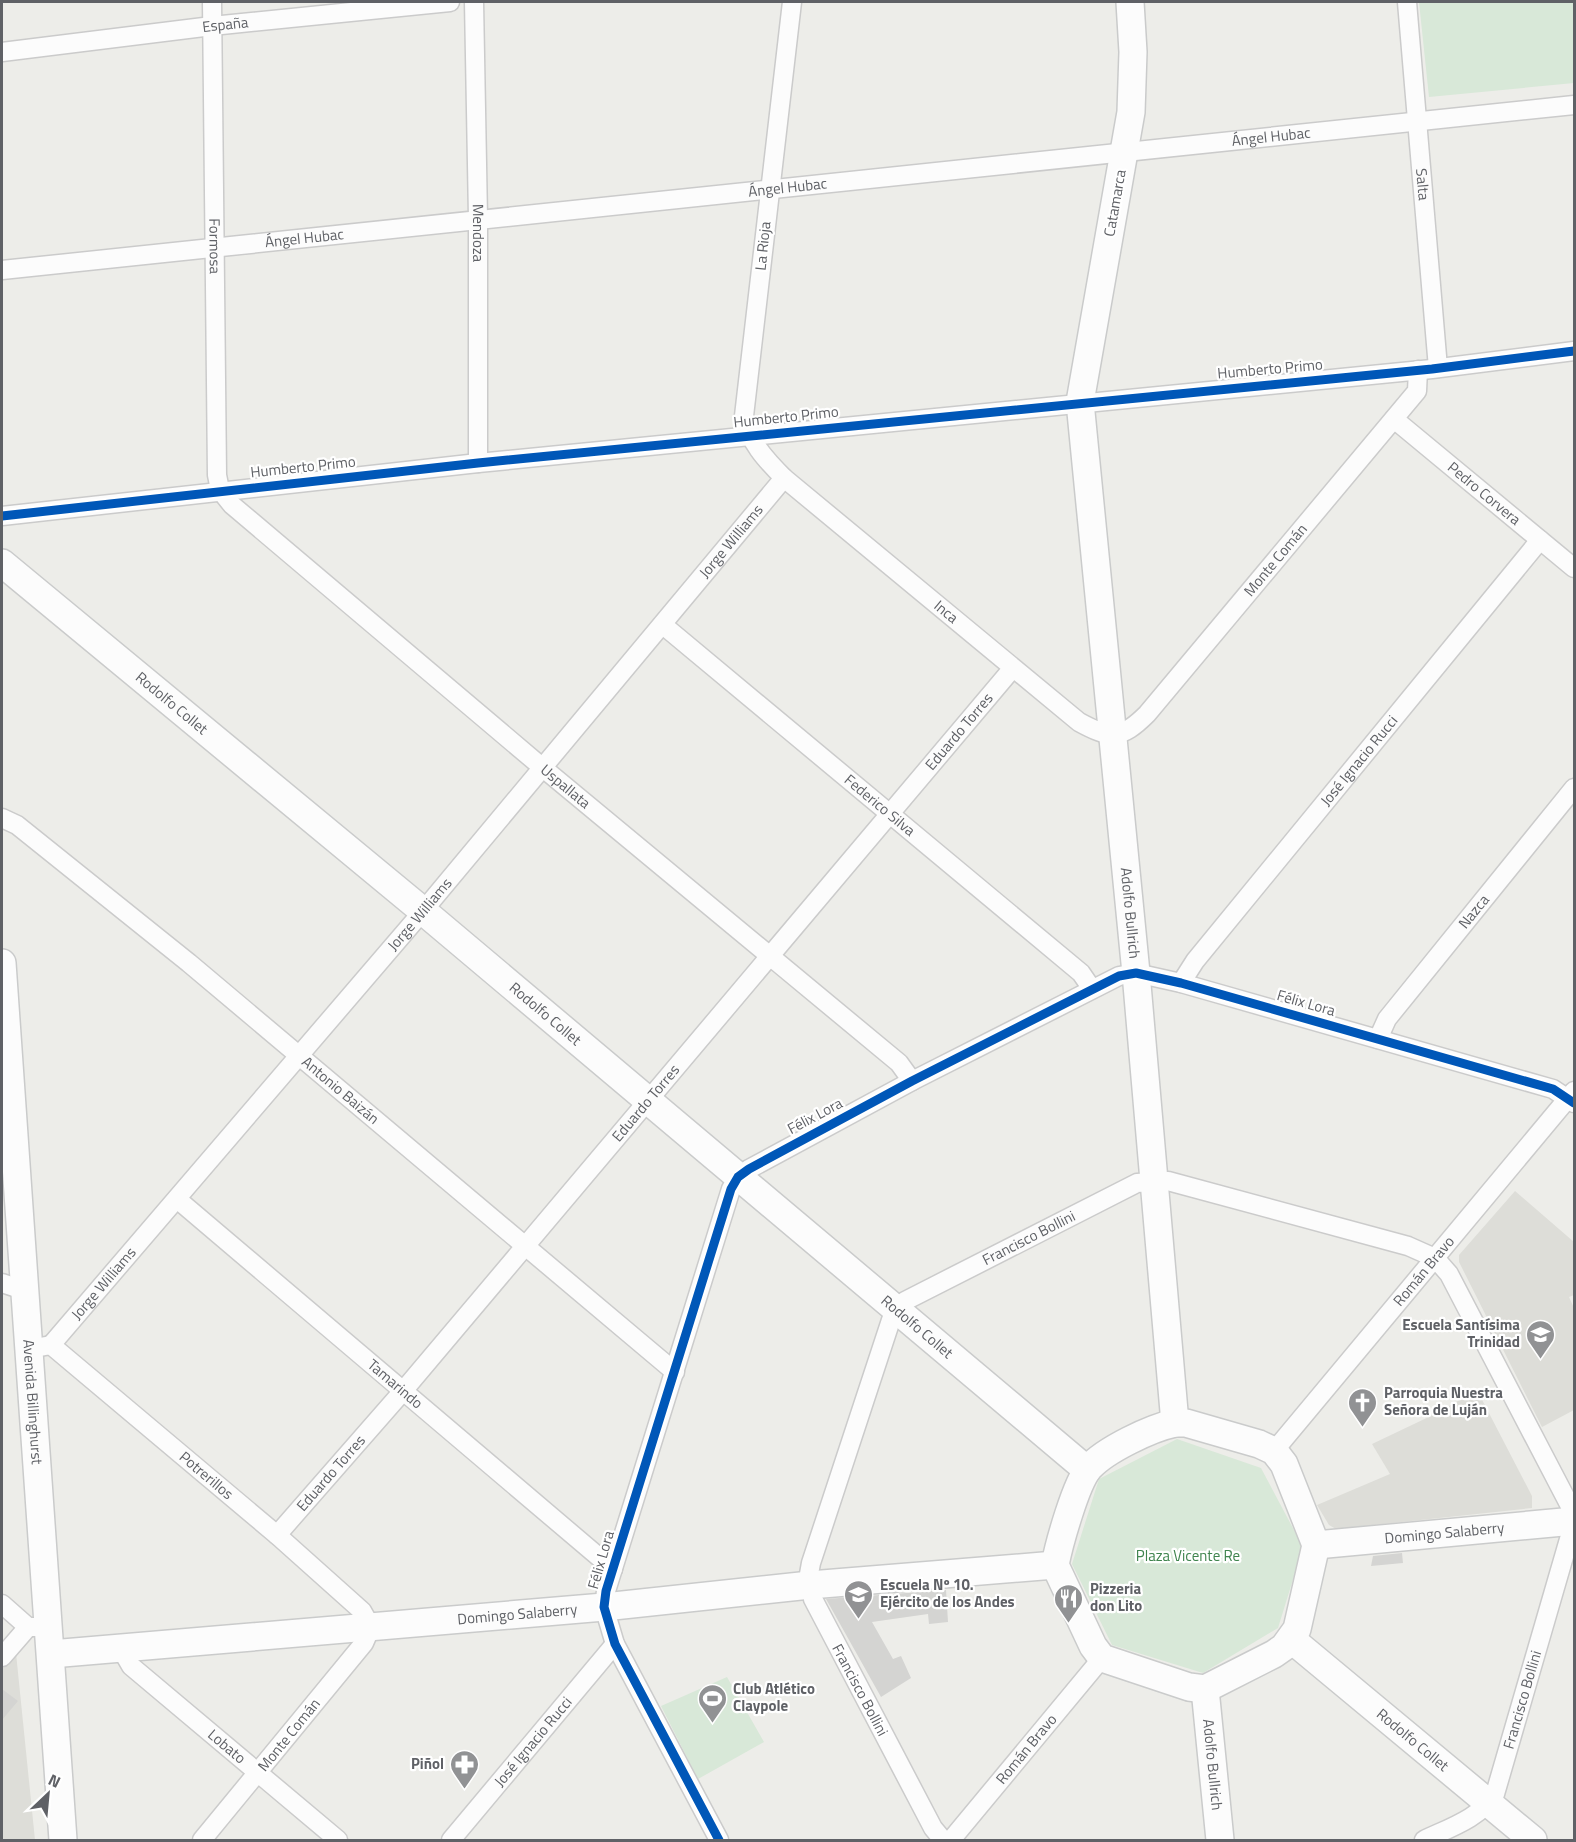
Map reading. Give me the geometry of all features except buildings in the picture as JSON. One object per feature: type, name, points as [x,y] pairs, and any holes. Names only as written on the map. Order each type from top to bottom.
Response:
[{"type":"street","name":"Formosa","points":[[212,2],[217,475],[220,490]]},
{"type":"street","name":"España","points":[[2,52],[212,26],[450,2]]},
{"type":"street","name":"Mendoza","points":[[474,2],[478,218],[478,464]]},
{"type":"street","name":"La Rioja","points":[[784,478],[768,462],[750,436],[744,416],[792,2]]},
{"type":"street","name":"Catamarca","points":[[1080,402],[1124,152],[1133,82],[1130,2]]},
{"type":"street","name":"Salta","points":[[1407,2],[1438,368]]},
{"type":"street","name":"Ángel Hubac","points":[[2,270],[215,249],[478,218],[1575,105]]},
{"type":"street","name":"Humberto Primo","points":[[2,516],[220,490],[1080,402],[1438,368],[1575,351]]},
{"type":"street","name":"Monte Comán","points":[[1113,736],[1128,731],[1147,714],[1394,419],[1417,391],[1418,370]]},
{"type":"street","name":"Adolfo Bullrich","points":[[1080,402],[1136,973],[1175,1423]]},
{"type":"street","name":"Pedro Corvera","points":[[1394,419],[1575,568]]},
{"type":"street","name":"Inca","points":[[784,478],[1012,669],[1079,722],[1096,732],[1113,736]]},
{"type":"street","name":"Jorge Williams","points":[[40,1347],[177,1199],[423,911],[784,478]]},
{"type":"street","name":"Uspallata","points":[[220,490],[232,505],[543,768],[899,1063],[912,1081]]},
{"type":"street","name":"José Ignacio Rucci","points":[[1181,983],[1195,961],[1540,540]]},
{"type":"street","name":"Rodolfo Collet","points":[[2,563],[423,911],[1088,1470]]},
{"type":"street","name":"Federico Silva","points":[[663,625],[1081,973],[1092,989]]},
{"type":"street","name":"Eduardo Torres","points":[[277,1535],[403,1391],[1012,669]]},
{"type":"street","name":"Nazca","points":[[1378,1039],[1387,1020],[1575,788]]},
{"type":"street","name":"Antonio Baizán","points":[[2,818],[17,825],[189,963],[675,1372]]},
{"type":"street","name":"Avenida Billinghurst","points":[[2,963],[12,1286],[40,1347],[38,1627],[51,1654],[63,1840]]},
{"type":"street","name":"Félix Lora","points":[[714,1838],[615,1644],[604,1607],[613,1569],[731,1189],[738,1177],[749,1168],[912,1081],[1092,989],[1119,976],[1136,973],[1181,983],[1553,1089],[1573,1097]]},
{"type":"street","name":"Román Bravo","points":[[1274,1451],[1573,1097]]},
{"type":"street","name":"Francisco Bollini","points":[[943,1840],[933,1828],[813,1599],[810,1585],[811,1563],[891,1320],[897,1310],[905,1301],[1137,1183],[1153,1180],[1168,1180],[1408,1246],[1435,1258]]},
{"type":"street","name":"Tamarindo","points":[[177,1199],[613,1569]]},
{"type":"street","points":[[1435,1258],[1454,1284],[1571,1508],[1575,1522]]},
{"type":"street","name":"Potrerillos","points":[[40,1347],[277,1535],[362,1611],[371,1627]]},
{"type":"street","points":[[1175,1423],[1186,1423],[1274,1451],[1284,1464],[1316,1545],[1297,1629],[1292,1639],[1274,1654],[1205,1689],[1102,1658],[1093,1646],[1055,1565],[1078,1490],[1088,1470],[1100,1458],[1158,1426],[1175,1423]]},
{"type":"street","name":"Francisco Bollini","points":[[1489,1804],[1498,1784],[1575,1522]]},
{"type":"street","name":"Domingo Salaberry","points":[[1316,1545],[1575,1522]]},
{"type":"street","name":"Domingo Salaberry","points":[[51,1654],[604,1607],[810,1585],[1055,1565]]},
{"type":"street","points":[[2,1604],[38,1627],[2,1657]]},
{"type":"street","name":"Monte Comán","points":[[202,1840],[364,1642],[371,1627]]},
{"type":"street","name":"Rodolfo Collet","points":[[1292,1639],[1533,1840]]},
{"type":"street","name":"José Ignacio Rucci","points":[[451,1840],[615,1644]]},
{"type":"street","name":"Lobato","points":[[120,1647],[131,1666],[338,1840]]},
{"type":"street","name":"Román Bravo","points":[[951,1840],[1102,1658]]},
{"type":"street","name":"Adolfo Bullrich","points":[[1205,1689],[1220,1840]]},
{"type":"street","points":[[1424,1840],[1470,1818],[1489,1804]]},
{"type":"shaded area","name":"Escuela Santísima Trinidad","points":[[1515,1191],[1574,1242],[1574,1295],[1569,1297],[1574,1308],[1574,1410],[1542,1427],[1459,1262],[1459,1255]]},
{"type":"shaded area","points":[[1477,1390],[1532,1496],[1532,1508],[1336,1529],[1329,1525],[1317,1505],[1390,1474],[1372,1444],[1435,1414]]},
{"type":"shaded area","points":[[16,1653],[35,1840],[2,1840],[2,1669]]},
{"type":"green space","points":[[1419,2],[1574,2],[1574,83],[1429,97]]},
{"type":"green space","name":"Plaza Vicente Re","points":[[1177,1439],[1261,1468],[1303,1547],[1278,1628],[1203,1673],[1112,1645],[1072,1564],[1099,1479]]},
{"type":"green space","name":"Club Atlético Claypole","points":[[727,1677],[764,1742],[698,1779],[661,1706]]},
{"type":"cycle path","points":[[2,516],[478,463],[1432,369],[1574,351]]},
{"type":"cycle path","points":[[719,1840],[615,1644],[604,1607],[606,1591],[731,1189],[738,1177],[912,1081],[1119,976],[1136,973],[1181,983],[1553,1089],[1574,1103]]},
{"type":"place","name":"Escuela Santísima Trinidad","points":[[1541,1360]]},
{"type":"place","name":"Parroquia Nuestra Señora de Luján","points":[[1363,1428]]},
{"type":"place","name":"Escuela Nº 10. Ejército de los Andes","points":[[859,1620]]},
{"type":"place","name":"Pizzeria don Lito","points":[[1069,1624]]},
{"type":"place","name":"Club Atlético Claypole","points":[[712,1724]]},
{"type":"place","name":"Piñol","points":[[465,1790]]}]
